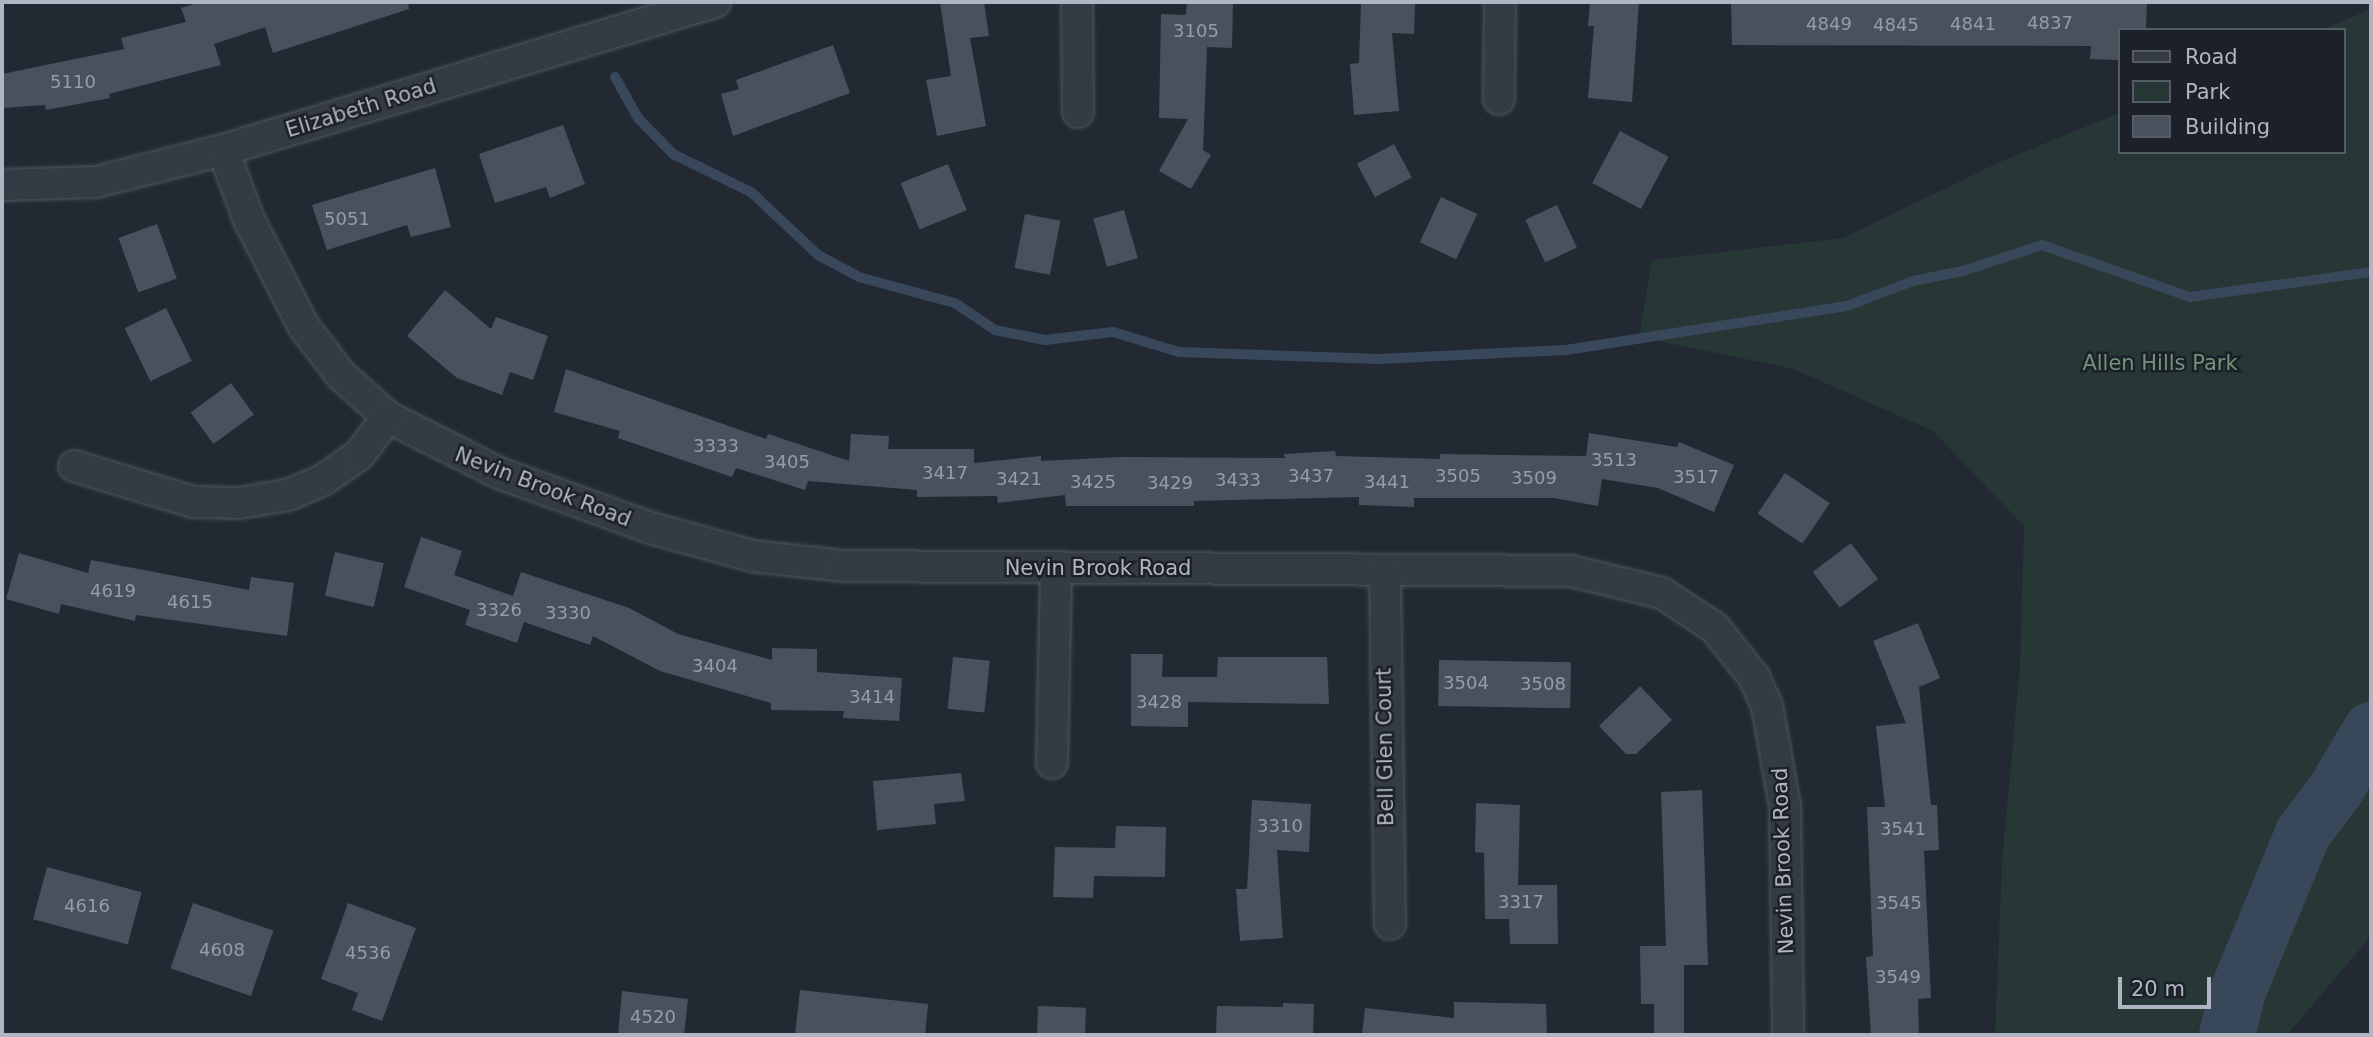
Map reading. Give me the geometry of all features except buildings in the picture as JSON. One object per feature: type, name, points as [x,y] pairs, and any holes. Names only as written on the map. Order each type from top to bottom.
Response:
[{"type":"street","name":"Elizabeth Road","points":[[2,185],[96,182],[223,150],[715,2]]},
{"type":"street","points":[[1077,2],[1078,112]]},
{"type":"street","points":[[1499,99],[1500,2]]},
{"type":"street","name":"Nevin Brook Road","points":[[223,150],[250,220],[304,327],[341,375],[388,417],[499,473],[651,528],[752,556],[844,566],[1571,571],[1603,575],[1662,593],[1715,628],[1735,650],[1767,706],[1782,773],[1788,1035]]},
{"type":"street","points":[[74,466],[193,502],[239,503],[288,495],[323,480],[359,455],[388,417]]},
{"type":"street","points":[[1052,763],[1056,569]]},
{"type":"street","name":"Bell Glen Court","points":[[1385,570],[1390,924]]},
{"type":"green space","name":"Allen Hills Park","points":[[2371,9],[2371,936],[2287,1035],[1995,1035],[2002,861],[2020,666],[2024,526],[1933,431],[1794,369],[1639,337],[1652,260],[1843,238],[2002,161],[2118,113],[2118,154],[2345,154],[2345,28],[2327,28]]},
{"type":"waterway","points":[[615,77],[638,118],[673,154],[751,192],[818,255],[859,277],[955,303],[995,330],[1045,340],[1113,332],[1179,352],[1380,359],[1566,350],[1847,306],[1913,281],[1963,271],[2042,245],[2190,297],[2371,272]]},
{"type":"waterway","points":[[2227,1035],[2238,991],[2303,833],[2335,791],[2371,730]]}]
